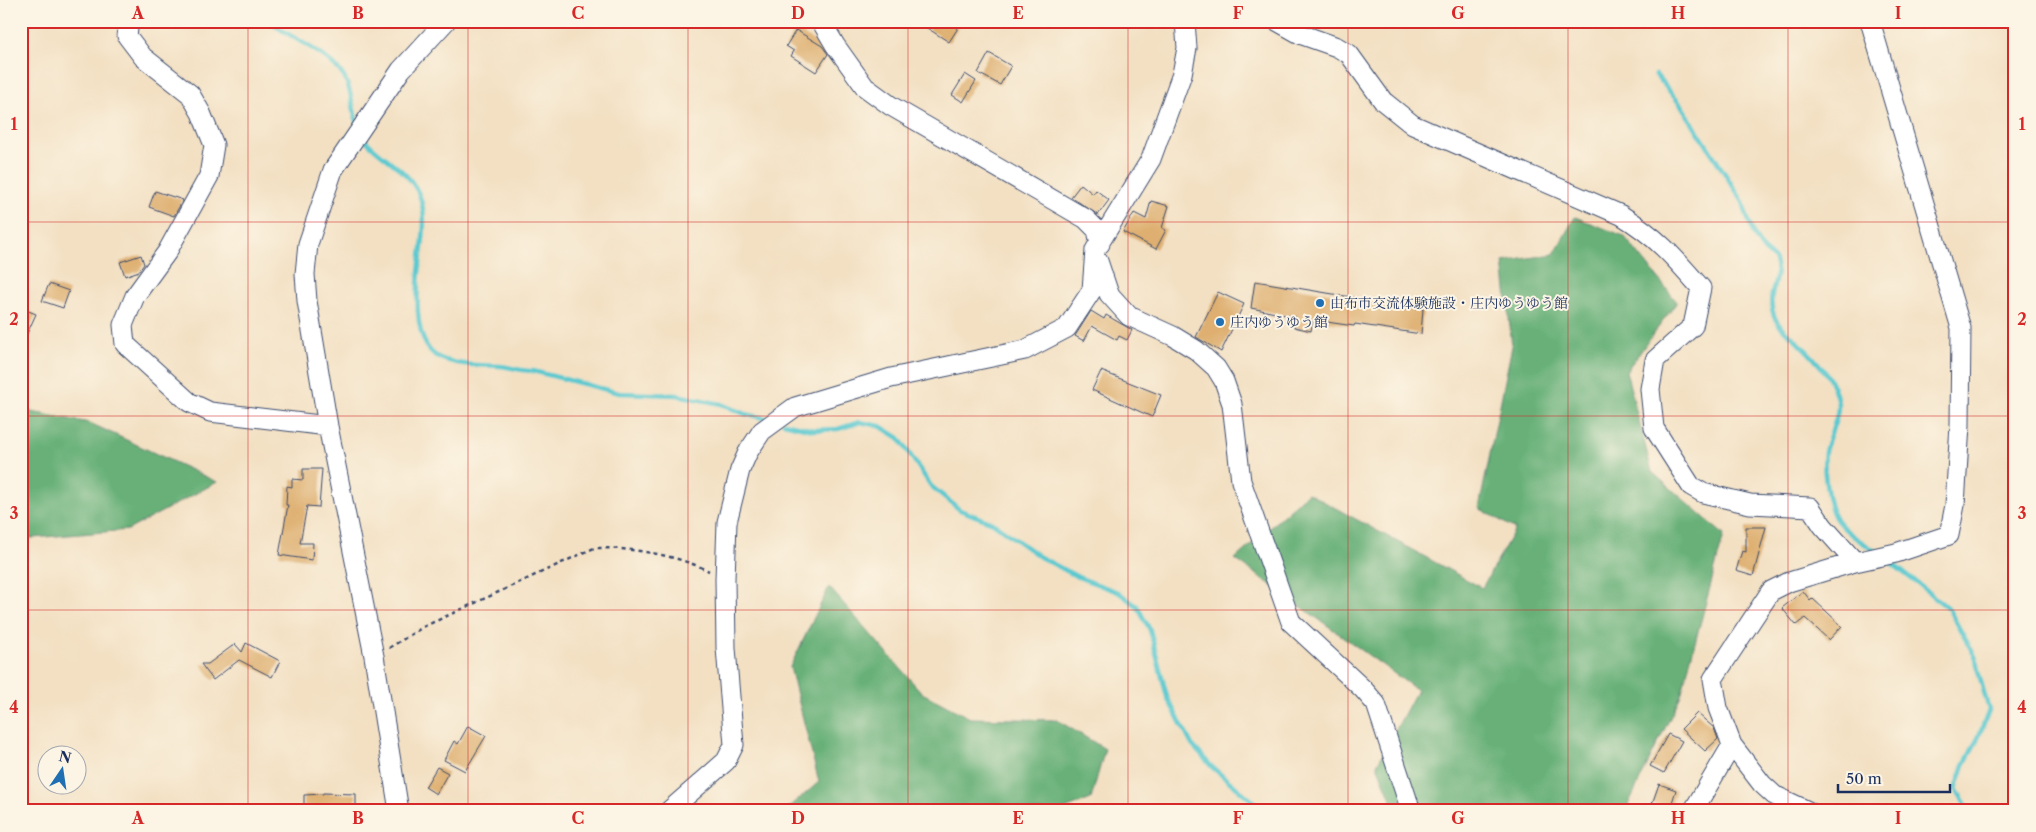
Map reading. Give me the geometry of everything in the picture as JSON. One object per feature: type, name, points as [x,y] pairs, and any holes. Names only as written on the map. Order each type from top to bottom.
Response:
[{"type":"street","points":[[129,21],[127,36],[143,56],[190,94],[201,113],[214,145],[210,176],[167,252],[136,296],[123,325],[125,344],[189,402],[210,412],[328,426]]},
{"type":"street","points":[[399,811],[374,656],[328,426],[307,300],[305,274],[308,244],[333,170],[401,70],[446,21]]},
{"type":"street","points":[[669,811],[726,761],[734,745],[726,648],[725,579],[727,522],[738,479],[748,452],[762,431],[795,407],[891,378],[1025,350],[1067,328],[1092,290],[1097,230],[1086,219],[891,106],[865,87],[835,45],[821,21]]},
{"type":"street","points":[[1185,21],[1187,48],[1182,74],[1151,159],[1097,247],[1109,294],[1128,316],[1173,336],[1196,350],[1216,368],[1224,381],[1232,404],[1242,481],[1291,622],[1376,704],[1411,811]]},
{"type":"street","points":[[1277,21],[1300,34],[1337,47],[1348,54],[1383,101],[1413,125],[1622,215],[1646,230],[1672,253],[1701,288],[1693,326],[1655,360],[1650,389],[1654,428],[1691,486],[1704,493],[1750,504],[1810,507],[1823,526],[1855,562]]},
{"type":"street","points":[[1808,811],[1774,795],[1762,784],[1732,745],[1718,708],[1712,679],[1771,592],[1789,582],[1855,562],[1896,553],[1949,535],[1955,505],[1960,425],[1961,328],[1870,21]]},
{"type":"street","points":[[1693,811],[1732,745]]},
{"type":"path","points":[[374,656],[423,627],[594,548],[625,548],[693,564],[725,579]]},
{"type":"green space","points":[[1575,217],[1624,236],[1677,302],[1626,371],[1652,472],[1724,535],[1681,695],[1625,811],[1396,811],[1377,765],[1417,690],[1235,559],[1308,493],[1482,588],[1515,529],[1479,508],[1512,346],[1503,262],[1554,254]]},
{"type":"green space","points":[[21,410],[90,423],[217,482],[128,530],[21,539]]},
{"type":"green space","points":[[829,587],[922,693],[970,718],[1057,720],[1105,749],[1091,799],[1060,811],[785,811],[819,782],[790,667]]},
{"type":"building","points":[[916,21],[948,21],[958,28],[949,42]]},
{"type":"building","points":[[796,30],[822,46],[828,54],[816,72],[791,56],[794,51],[786,46]]},
{"type":"building","points":[[989,53],[1011,66],[1000,85],[978,73]]},
{"type":"building","points":[[965,74],[976,81],[963,102],[952,95]]},
{"type":"building","points":[[1081,184],[1093,194],[1096,190],[1109,200],[1098,215],[1071,197]]},
{"type":"building","points":[[155,191],[183,200],[174,216],[149,207]]},
{"type":"building","points":[[1151,201],[1169,206],[1162,228],[1166,230],[1156,249],[1123,232],[1134,213],[1146,219]]},
{"type":"building","points":[[141,255],[144,264],[139,271],[125,276],[120,262]]},
{"type":"building","name":"由布市交流体験施設・庄内ゆうゆう館","points":[[1255,281],[1423,309],[1421,334],[1313,320],[1311,331],[1294,327],[1295,317],[1251,308]]},
{"type":"building","points":[[49,284],[69,291],[63,308],[42,301]]},
{"type":"building","name":"庄内ゆうゆう館","points":[[1218,292],[1244,304],[1221,352],[1196,337]]},
{"type":"building","points":[[21,308],[36,314],[21,347]]},
{"type":"building","points":[[1091,311],[1104,319],[1106,315],[1132,330],[1127,340],[1119,336],[1117,340],[1092,326],[1084,341],[1075,336]]},
{"type":"building","points":[[1101,371],[1161,395],[1152,417],[1092,390]]},
{"type":"building","points":[[303,469],[322,469],[319,507],[307,506],[300,543],[313,543],[312,560],[279,555],[288,505],[286,505],[287,486],[292,487],[292,479],[303,480]]},
{"type":"building","points":[[1746,527],[1766,527],[1753,576],[1736,571],[1742,551],[1746,552]]},
{"type":"building","points":[[1803,591],[1810,600],[1812,598],[1842,626],[1829,640],[1805,618],[1796,625],[1782,608]]},
{"type":"building","points":[[246,643],[280,661],[272,677],[239,660],[213,680],[201,664],[208,664],[235,644],[242,652]]},
{"type":"building","points":[[1697,713],[1714,728],[1718,739],[1705,751],[1681,729]]},
{"type":"building","points":[[468,726],[486,736],[465,771],[444,760],[454,741],[458,744]]},
{"type":"building","points":[[1668,734],[1682,741],[1664,773],[1650,766]]},
{"type":"building","points":[[437,767],[448,773],[436,794],[425,787]]},
{"type":"building","points":[[1659,784],[1676,790],[1670,809],[1652,804]]},
{"type":"building","points":[[323,793],[356,794],[356,811],[304,811],[304,795]]},
{"type":"waterway","points":[[269,21],[324,56],[342,73],[352,98],[357,125]]},
{"type":"waterway","points":[[1656,75],[1681,105],[1743,202],[1750,226],[1758,243],[1775,261],[1777,268],[1771,303],[1776,320],[1816,360],[1833,385],[1838,410],[1825,452],[1825,477],[1830,505],[1836,519],[1845,529],[1877,552]]},
{"type":"waterway","points":[[362,136],[413,183],[421,200],[424,227],[418,287],[418,315],[425,342],[431,351],[440,358],[462,364],[500,366],[533,371],[619,393],[677,395],[721,404],[745,414],[769,419]]},
{"type":"waterway","points":[[784,423],[813,430],[838,429],[860,422],[880,426],[899,438],[931,486],[960,510],[993,523],[1040,557],[1078,577],[1118,592],[1137,606],[1150,630],[1167,697],[1192,745],[1213,768],[1254,802],[1261,811]]},
{"type":"waterway","points":[[1889,561],[1948,608],[1976,658],[1989,710],[1979,736],[1964,765],[1956,789],[1970,811]]},
{"type":"place","name":"由布市交流体験施設・庄内ゆうゆう館","points":[[1320,303]]},
{"type":"place","name":"庄内ゆうゆう館","points":[[1220,322]]}]
